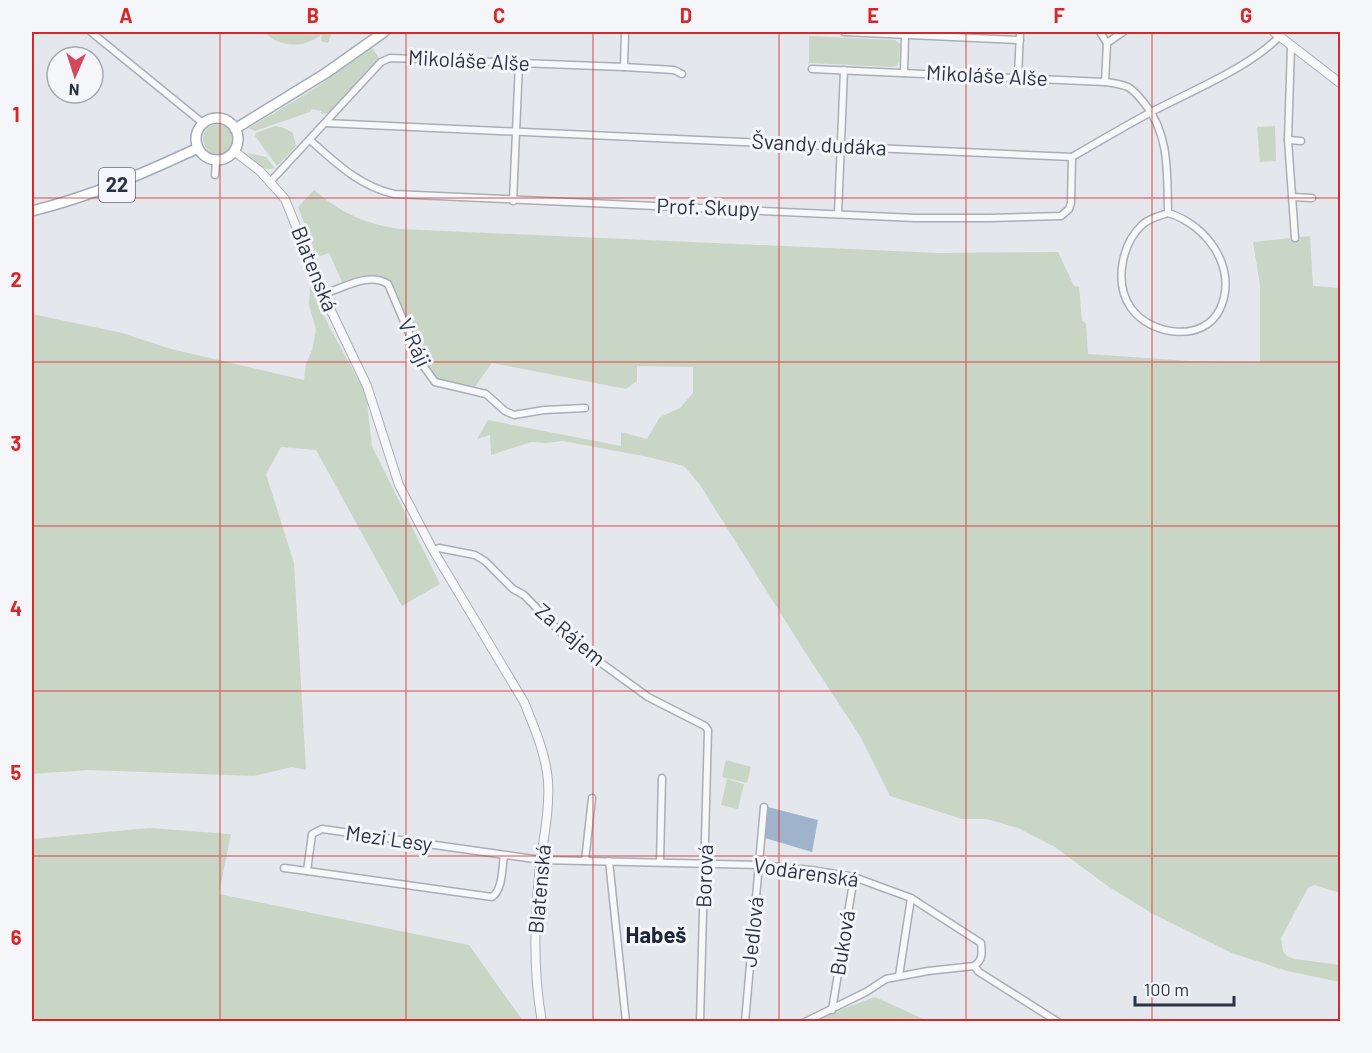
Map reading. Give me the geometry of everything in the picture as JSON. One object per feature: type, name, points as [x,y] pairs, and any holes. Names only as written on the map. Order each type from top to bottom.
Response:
[{"type":"main road","points":[[235,129],[326,73],[384,32]]},
{"type":"main road","points":[[220,119],[231,124],[235,129],[238,140],[234,151],[226,158],[216,160],[205,156],[198,148],[197,135],[209,120],[220,119]]},
{"type":"main road","name":"22","points":[[32,212],[120,183],[198,148]]},
{"type":"street","points":[[92,32],[204,124]]},
{"type":"street","points":[[624,67],[625,32]]},
{"type":"street","points":[[844,32],[1020,40]]},
{"type":"street","points":[[1018,77],[1020,32]]},
{"type":"street","points":[[1100,32],[1107,43],[1105,82]]},
{"type":"street","points":[[1107,43],[1123,32]]},
{"type":"street","points":[[1072,157],[1151,112],[1221,76],[1264,50],[1277,34],[1341,83]]},
{"type":"street","points":[[904,72],[905,35]]},
{"type":"street","points":[[1291,46],[1288,140],[1295,238]]},
{"type":"street","name":"Mikoláše Alše","points":[[271,181],[381,62],[390,58],[624,67],[674,70],[682,74]]},
{"type":"street","points":[[513,201],[519,63]]},
{"type":"street","name":"Mikoláše Alše","points":[[812,69],[1105,82],[1131,89],[1151,112],[1162,136],[1166,154],[1168,213]]},
{"type":"street","points":[[838,214],[844,70]]},
{"type":"street","name":"Švandy dudáka","points":[[325,123],[1072,157]]},
{"type":"street","name":"Prof. Skupy","points":[[310,140],[350,175],[378,190],[405,195],[915,218],[1057,218],[1066,213],[1071,203],[1072,157]]},
{"type":"street","points":[[1288,140],[1300,141]]},
{"type":"street","name":"Blatenská","points":[[234,151],[271,181],[280,190],[290,207],[323,294],[373,403],[388,457],[399,485],[433,550],[524,702],[548,779],[548,808],[541,860],[534,959],[542,1022]]},
{"type":"street","points":[[215,176],[216,160]]},
{"type":"street","points":[[1292,197],[1312,198]]},
{"type":"street","points":[[1168,213],[1190,221],[1202,231],[1218,254],[1225,281],[1224,298],[1216,315],[1205,325],[1185,332],[1158,328],[1138,316],[1130,307],[1122,283],[1125,255],[1135,234],[1144,224],[1168,213]]},
{"type":"street","name":"V Ráji","points":[[323,294],[372,279],[388,284],[422,364],[438,384],[486,394],[505,411],[514,415],[544,410],[585,408]]},
{"type":"street","name":"Za Rájem","points":[[433,550],[439,548],[475,555],[485,561],[575,644],[648,697],[705,726],[708,730]]},
{"type":"street","name":"Borová","points":[[700,1022],[708,730]]},
{"type":"street","points":[[660,862],[662,778]]},
{"type":"street","points":[[585,861],[592,798]]},
{"type":"street","name":"Jedlová","points":[[745,1022],[764,807]]},
{"type":"street","name":"Mezi Lesy","points":[[307,871],[312,834],[322,829],[541,860]]},
{"type":"street","name":"Mezi Lesy","points":[[284,868],[492,897],[499,889],[504,855]]},
{"type":"street","name":"Vodárenská","points":[[541,860],[760,865],[854,877],[910,898],[981,943],[980,962],[974,966]]},
{"type":"street","points":[[609,861],[626,1022]]},
{"type":"street","name":"Buková","points":[[832,1010],[854,877]]},
{"type":"street","points":[[899,976],[910,898]]},
{"type":"street","points":[[805,1022],[866,992],[886,979],[974,966],[979,972],[1058,1022]]},
{"type":"green space","points":[[264,32],[332,32],[328,43],[321,41],[322,34],[308,42],[292,45],[277,41]]},
{"type":"green space","points":[[809,36],[895,40],[900,44],[899,61],[897,66],[891,67],[809,63]]},
{"type":"green space","points":[[372,48],[380,59],[328,113],[321,114],[321,111],[311,109],[310,112],[255,131],[249,128],[314,89]]},
{"type":"green space","points":[[218,124],[229,128],[233,139],[229,150],[218,154],[207,150],[203,139],[207,128]]},
{"type":"green space","points":[[275,126],[293,133],[296,146],[277,166],[255,136],[256,133]]},
{"type":"green space","points":[[1275,126],[1276,161],[1260,162],[1257,127]]},
{"type":"green space","points":[[247,153],[266,157],[275,168],[263,167]]},
{"type":"green space","points":[[314,190],[334,205],[365,221],[400,229],[939,253],[1058,252],[1074,286],[1079,287],[1082,321],[1086,323],[1088,354],[1190,361],[1260,362],[1260,285],[1253,242],[1310,236],[1313,286],[1340,288],[1340,893],[1314,885],[1308,888],[1281,938],[1283,951],[1287,956],[1340,965],[1340,982],[1287,971],[1232,953],[1153,914],[1109,887],[1055,847],[1018,828],[986,819],[962,819],[890,796],[860,736],[700,485],[684,466],[563,441],[531,442],[491,455],[490,435],[477,439],[488,420],[621,446],[621,432],[647,439],[660,417],[680,408],[693,393],[693,367],[637,366],[637,381],[626,389],[492,363],[474,388],[438,386],[429,376],[391,289],[377,277],[343,284],[329,253],[321,256],[316,254],[298,207]]},
{"type":"green space","points":[[310,286],[366,394],[372,446],[440,584],[402,606],[316,450],[281,447],[266,474],[294,563],[306,770],[292,767],[254,776],[88,770],[32,774],[32,314],[122,333],[171,349],[304,380],[316,330],[309,305]]},
{"type":"green space","points":[[726,760],[751,767],[747,783],[722,777]]},
{"type":"green space","points":[[727,779],[744,784],[738,809],[721,805]]},
{"type":"green space","points":[[149,828],[231,834],[219,894],[469,945],[523,1021],[32,1021],[32,839]]},
{"type":"green space","points":[[875,997],[928,1021],[809,1022]]},
{"type":"water","points":[[768,807],[818,820],[812,852],[765,838]]},
{"type":"district","name":"Habeš","points":[[656,935]]}]
